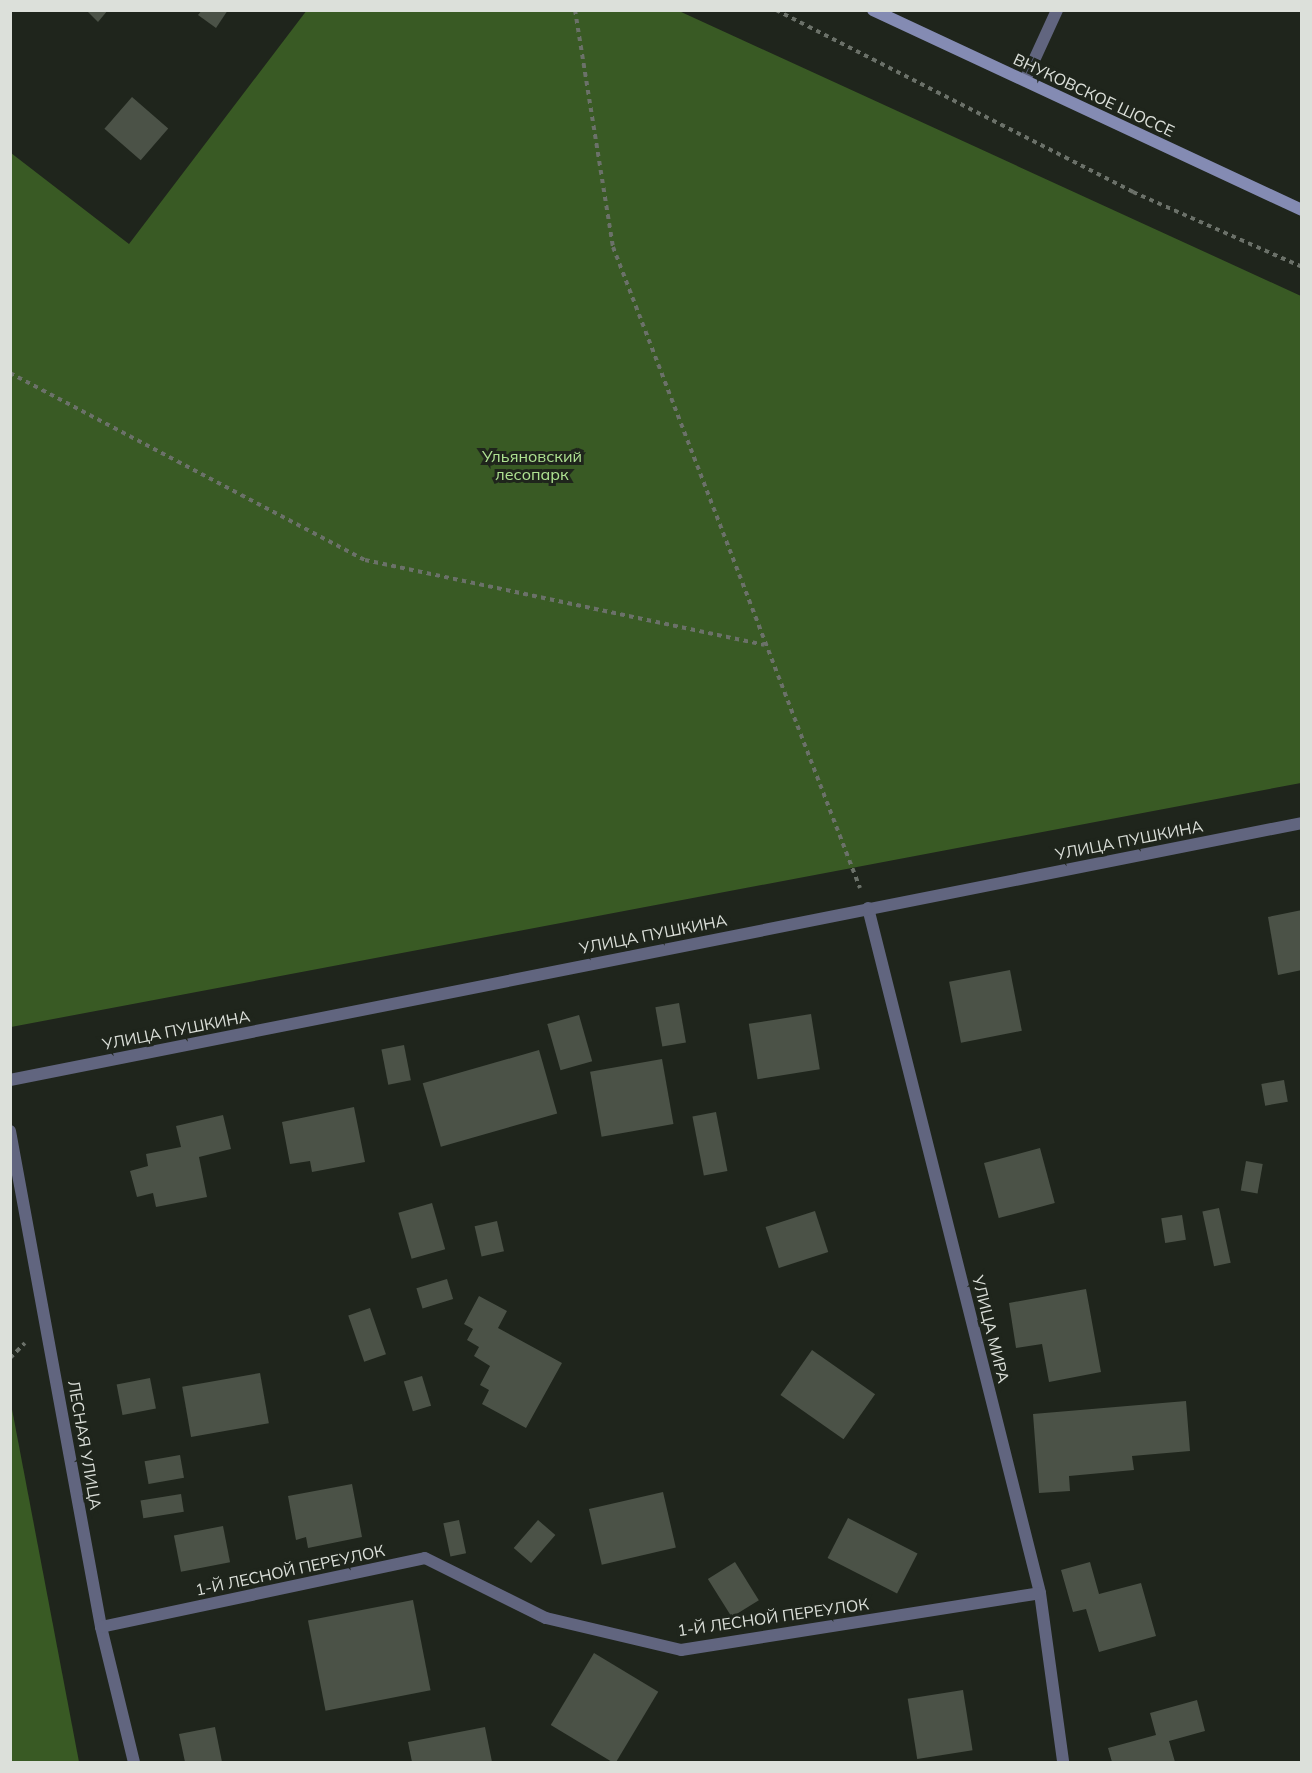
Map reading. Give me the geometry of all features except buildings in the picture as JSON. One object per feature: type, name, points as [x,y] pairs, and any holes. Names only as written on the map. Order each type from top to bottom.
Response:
[{"type":"main road","name":"ВНУКОВСКОЕ ШОССЕ","points":[[873,10],[1302,210]]},
{"type":"street","points":[[1025,80],[1057,10]]},
{"type":"street","name":"УЛИЦА ПУШКИНА","points":[[10,1080],[1302,823]]},
{"type":"street","name":"УЛИЦА МИРА","points":[[868,908],[1040,1593],[1063,1762]]},
{"type":"street","name":"ЛЕСНАЯ УЛИЦА","points":[[10,1131],[101,1627],[134,1762]]},
{"type":"street","name":"1-Й ЛЕСНОЙ ПЕРЕУЛОК","points":[[101,1627],[425,1558],[546,1618],[681,1650],[1040,1593]]},
{"type":"path","points":[[575,10],[613,247],[764,645],[868,908]]},
{"type":"path","points":[[776,10],[1133,192],[1302,267]]},
{"type":"path","points":[[10,373],[365,560],[764,645]]},
{"type":"green space","name":"Ульяновский лесопарк","points":[[307,10],[679,11],[1301,296],[1301,783],[11,1027],[11,153],[129,244]]},
{"type":"green space","points":[[11,1404],[79,1762],[11,1762]]}]
